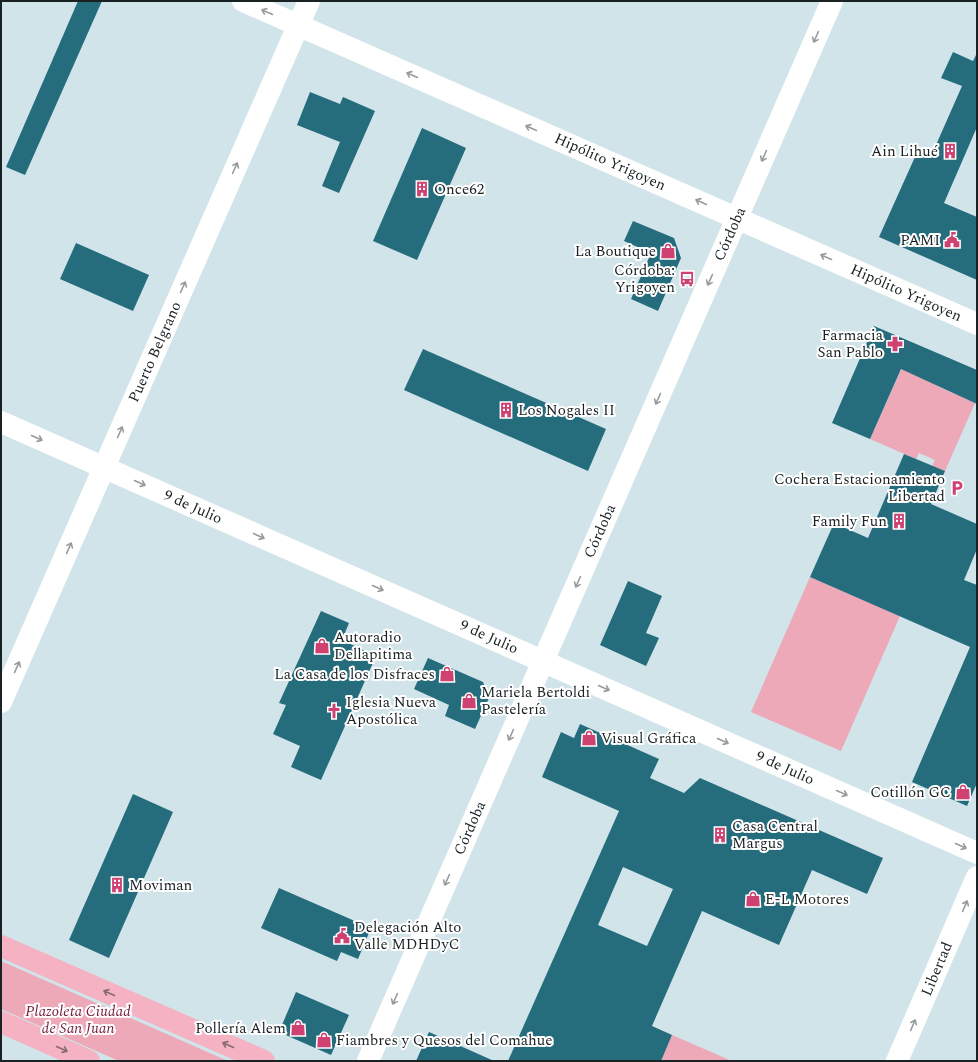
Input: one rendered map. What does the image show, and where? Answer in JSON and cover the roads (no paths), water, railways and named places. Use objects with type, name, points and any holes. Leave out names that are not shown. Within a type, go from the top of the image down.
[{"type":"main road","points":[[1,946],[264,1061]]},
{"type":"main road","points":[[1,1022],[89,1061]]},
{"type":"street","name":"Hipólito Yrigoyen","points":[[243,1],[977,324]]},
{"type":"street","name":"Puerto Belgrano","points":[[1,702],[308,1]]},
{"type":"street","name":"Córdoba","points":[[368,1061],[832,1]]},
{"type":"street","name":"9 de Julio","points":[[1,422],[977,853]]},
{"type":"street","name":"Libertad","points":[[897,1061],[977,877]]},
{"type":"place","name":"Ain Lihué","points":[[950,151]]},
{"type":"place","name":"Once62","points":[[422,189]]},
{"type":"place","name":"PAMI","points":[[952,240]]},
{"type":"place","name":"La Boutique","points":[[668,251]]},
{"type":"place","name":"Córdoba: Yrigoyen","points":[[687,279]]},
{"type":"place","name":"Farmacia San Pablo","points":[[895,344]]},
{"type":"place","name":"Los Nogales II","points":[[506,410]]},
{"type":"place","name":"Cochera Estacionamiento Libertad","points":[[957,488]]},
{"type":"place","name":"Family Fun","points":[[899,521]]},
{"type":"place","name":"Autoradio Dellapitima","points":[[322,646]]},
{"type":"place","name":"La Casa de los Disfraces","points":[[447,674]]},
{"type":"place","name":"Mariela Bertoldi Pastelería","points":[[469,701]]},
{"type":"place","name":"Iglesia Nueva Apostólica","points":[[334,711]]},
{"type":"place","name":"Visual Gráfica","points":[[589,738]]},
{"type":"place","name":"Cotillón GC","points":[[963,792]]},
{"type":"place","name":"Casa Central Margus","points":[[720,835]]},
{"type":"place","name":"Moviman","points":[[117,885]]},
{"type":"place","name":"E-L Motores","points":[[753,899]]},
{"type":"place","name":"Delegación Alto Valle MDHDyC","points":[[342,936]]},
{"type":"place","name":"Pollería Alem","points":[[298,1028]]},
{"type":"place","name":"Fiambres y Quesos del Comahue","points":[[324,1040]]},
{"type":"park label","name":"Plazoleta Ciudad de San Juan","points":[[78,1020]]}]
